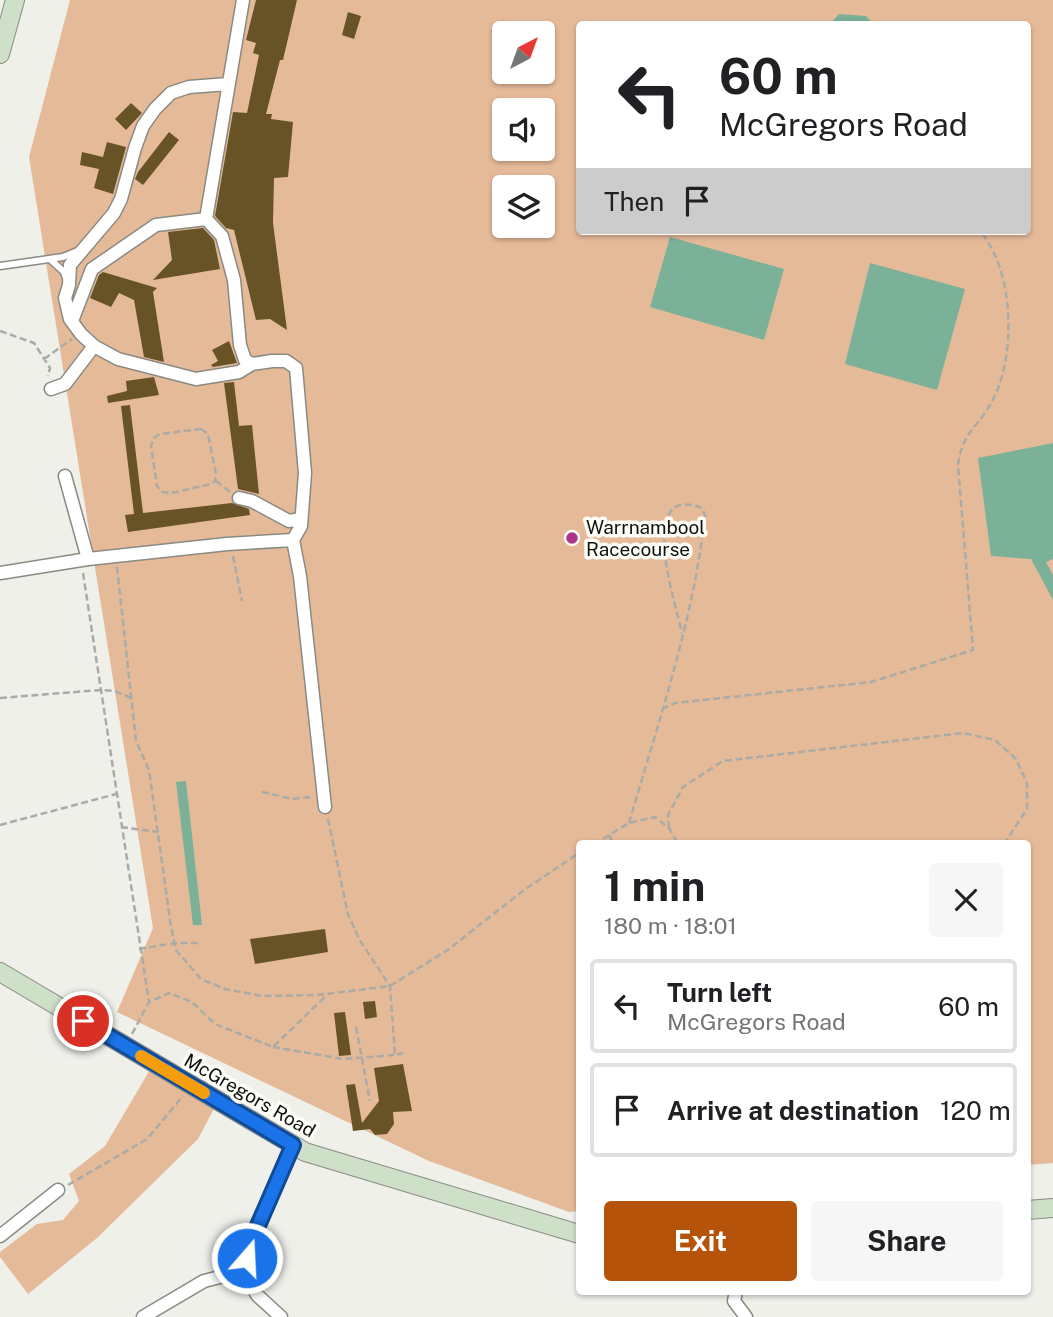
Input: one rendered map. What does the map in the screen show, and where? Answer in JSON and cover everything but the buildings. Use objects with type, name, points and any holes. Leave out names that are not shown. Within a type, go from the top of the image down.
[{"type":"street","points":[[0,54],[15,0]]},
{"type":"street","points":[[205,219],[243,0]]},
{"type":"street","points":[[228,84],[188,87],[171,93],[155,110],[143,126],[118,206],[70,265],[65,298],[72,321],[81,334],[94,346],[118,359],[196,379],[239,372],[252,363]]},
{"type":"street","points":[[72,321],[92,269],[156,225],[205,219]]},
{"type":"street","points":[[205,219],[222,236],[234,280],[240,345],[245,360],[252,363],[286,361],[296,368],[305,473],[301,526],[293,540],[300,576],[325,807]]},
{"type":"street","points":[[51,389],[65,384],[94,346]]},
{"type":"street","points":[[65,476],[85,560]]},
{"type":"street","points":[[239,498],[252,501],[289,521],[301,519]]},
{"type":"street","points":[[0,573],[116,556],[293,540]]},
{"type":"street","name":"McGregors Road","points":[[0,972],[305,1152],[576,1233]]},
{"type":"street","points":[[281,1317],[257,1295],[244,1271],[250,1244],[293,1145]]},
{"type":"street","points":[[0,1236],[58,1190]]},
{"type":"street","points":[[1031,1210],[1053,1208]]},
{"type":"street","points":[[143,1317],[204,1281],[244,1271]]},
{"type":"street","points":[[735,1295],[734,1301],[746,1317]]},
{"type":"lane","points":[[0,266],[63,257],[82,249]]},
{"type":"lane","points":[[50,259],[64,272],[69,285]]},
{"type":"path","points":[[662,709],[675,703],[871,682],[973,650],[958,466],[960,446],[990,405],[1002,381],[1008,296],[996,259],[984,235]]},
{"type":"path","points":[[0,331],[34,343],[50,368],[47,383],[51,389]]},
{"type":"path","points":[[44,359],[81,334]]},
{"type":"path","points":[[205,430],[216,474],[215,481],[172,493],[162,492],[157,486],[151,446],[154,438],[160,434],[205,430]]},
{"type":"path","points":[[215,481],[239,498]]},
{"type":"path","points":[[629,823],[662,709],[682,633],[693,586],[705,515],[702,508],[693,504],[680,504],[671,510],[664,524],[663,541],[682,633]]},
{"type":"path","points":[[227,544],[235,561],[242,601]]},
{"type":"path","points":[[116,556],[136,741],[149,770],[176,950],[201,979],[225,989],[262,996],[328,994],[390,986],[449,949],[524,890],[576,855]]},
{"type":"path","points":[[85,560],[100,691],[149,1002]]},
{"type":"path","points":[[0,698],[115,691],[131,698]]},
{"type":"path","points":[[669,828],[668,815],[683,787],[723,761],[963,733],[995,740],[1016,759],[1027,783],[1027,809],[1007,840]]},
{"type":"path","points":[[262,792],[293,799],[308,797],[325,807],[348,914],[359,939],[390,986],[395,1055]]},
{"type":"path","points":[[0,825],[116,794]]},
{"type":"path","points":[[601,840],[629,823],[656,817],[669,828],[676,840]]},
{"type":"path","points":[[121,827],[158,832]]},
{"type":"path","points":[[609,835],[612,840]]},
{"type":"path","points":[[139,949],[175,943],[198,943]]},
{"type":"path","points":[[125,1046],[149,1002],[169,993],[192,1002],[215,1024],[273,1047],[343,1059],[403,1053]]},
{"type":"path","points":[[273,1047],[328,994]]},
{"type":"path","points":[[356,1027],[370,1101]]},
{"type":"path","points":[[58,1190],[147,1139],[192,1086]]},
{"type":"shaded area","name":"Warrnambool Racecourse","points":[[70,0],[1053,0],[1053,1163],[1031,1165],[1031,840],[576,840],[576,1211],[569,1212],[429,1161],[117,1012],[153,928],[29,157]]},
{"type":"shaded area","points":[[839,14],[866,16],[870,21],[833,21]]},
{"type":"shaded area","points":[[670,237],[784,269],[764,340],[650,307]]},
{"type":"shaded area","points":[[870,263],[965,289],[937,390],[845,364]]},
{"type":"shaded area","points":[[1053,443],[1053,559],[1046,562],[1053,575],[1053,600],[1031,559],[991,556],[978,458]]},
{"type":"shaded area","points":[[186,781],[202,925],[193,925],[176,782]]},
{"type":"shaded area","points":[[154,1063],[218,1101],[198,1139],[97,1238],[28,1294],[0,1257],[0,1252],[37,1224],[63,1220],[79,1201],[69,1174],[105,1146]]},
{"type":"slow traffic","points":[[141,1056],[204,1093]]},
{"type":"place","name":"Warrnambool Racecourse","points":[[572,538]]},
{"type":"route","points":[[83,1021],[293,1145],[250,1244],[247,1258]]}]
